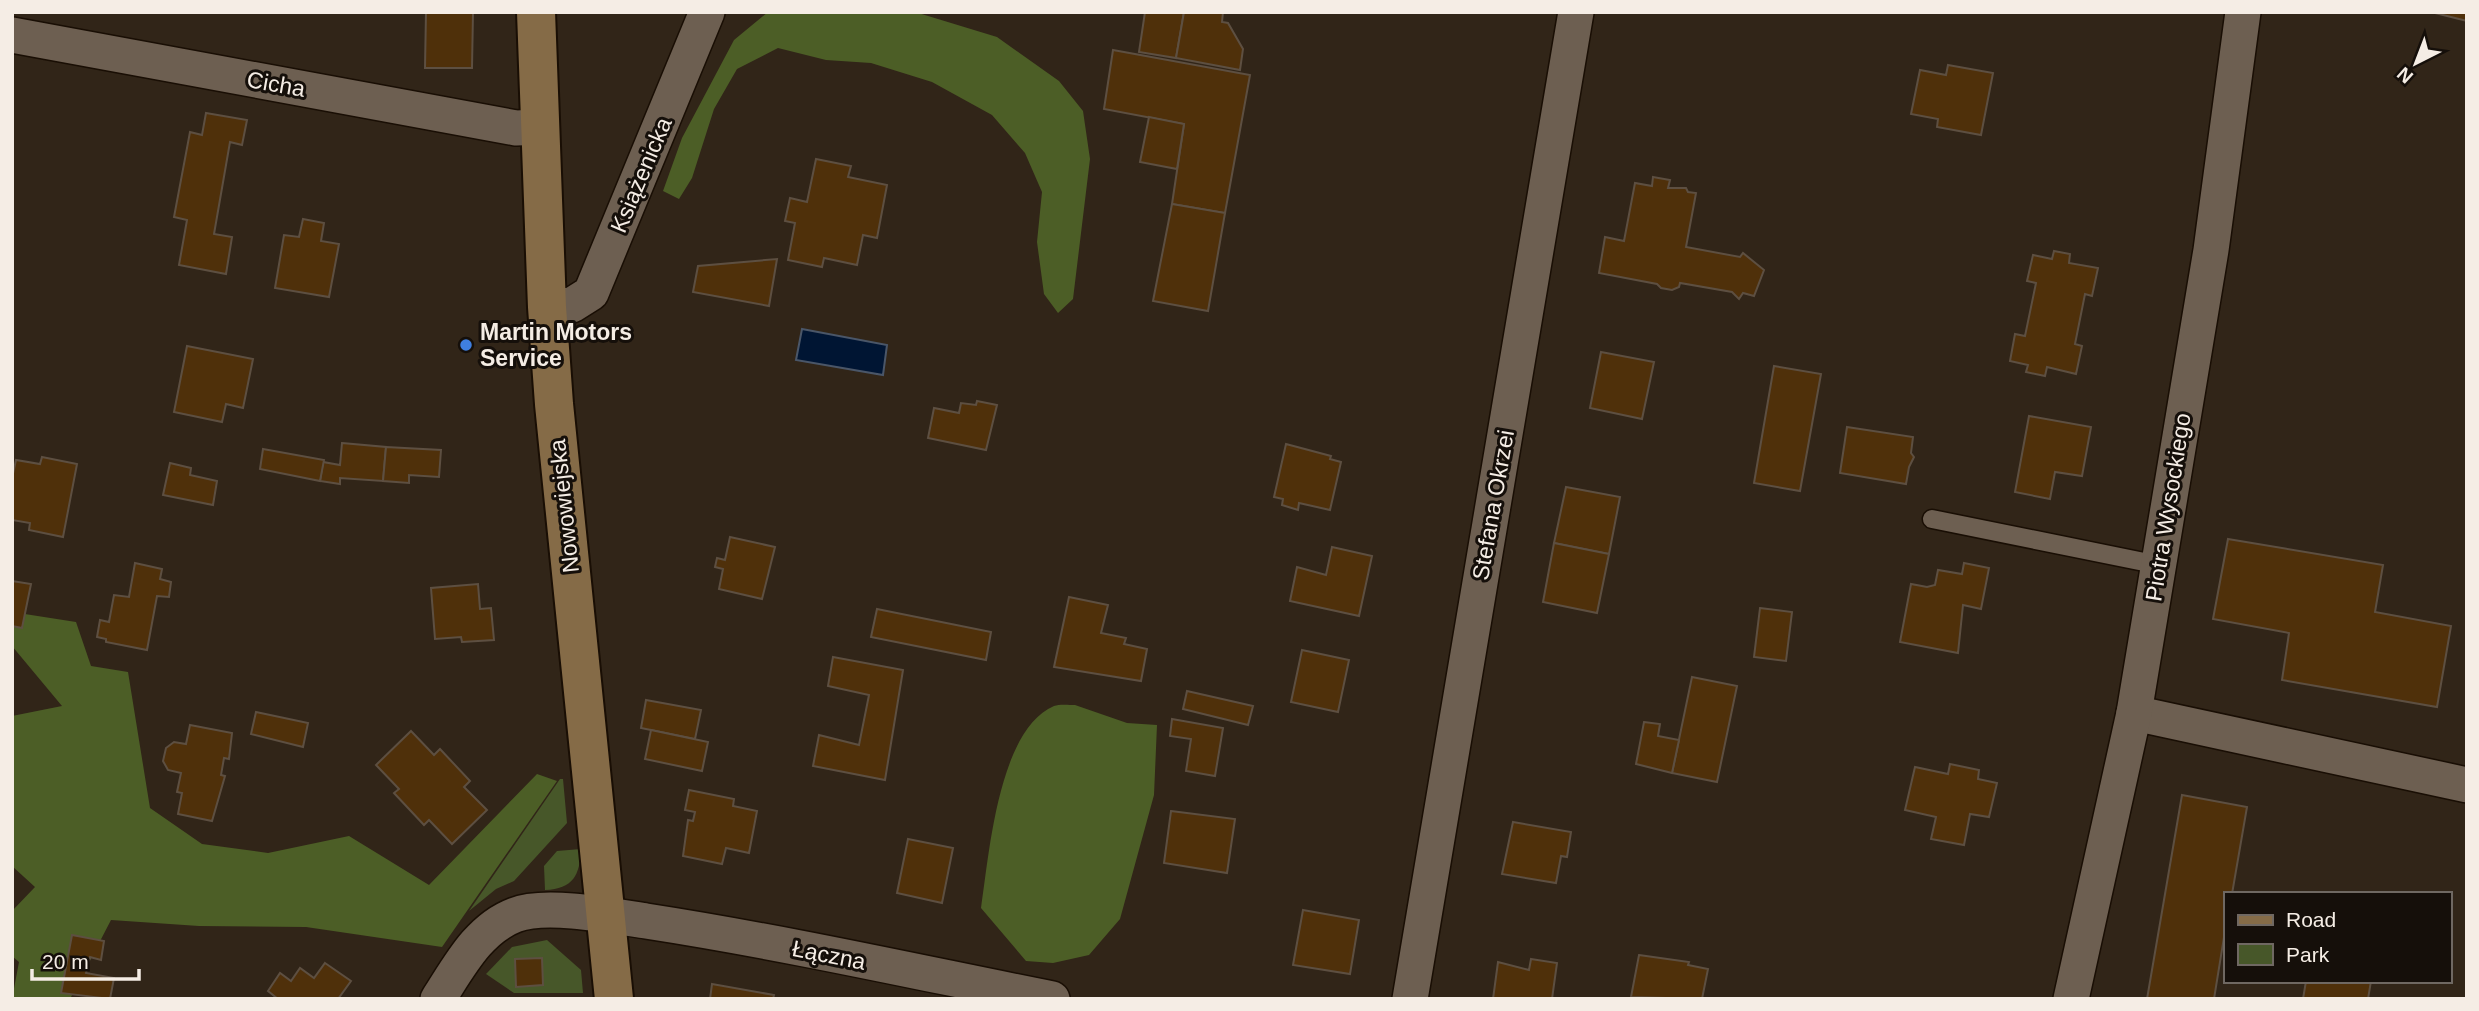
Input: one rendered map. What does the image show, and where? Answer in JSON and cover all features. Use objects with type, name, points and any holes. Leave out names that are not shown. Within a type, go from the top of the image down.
[{"type":"street","name":"Nowowiejska","points":[[536,12],[547,307],[614,999]]},
{"type":"street","name":"Książenicka","points":[[547,307],[572,305],[591,293],[707,12]]},
{"type":"street","name":"Stefana Okrzei","points":[[1410,999],[1576,12]]},
{"type":"street","name":"Piotra Wysockiego","points":[[2071,999],[2134,713],[2211,250],[2243,12]]},
{"type":"street","name":"Cicha","points":[[12,35],[516,128],[540,127]]},
{"type":"street","points":[[2134,713],[2467,785]]},
{"type":"street","name":"Łączna","points":[[438,999],[479,939],[505,919],[532,910],[605,914],[693,928],[1052,999]]},
{"type":"lane","points":[[1932,519],[2158,565]]},
{"type":"green space","points":[[768,12],[915,12],[997,37],[1059,81],[1083,111],[1090,159],[1073,299],[1058,313],[1044,294],[1037,242],[1042,192],[1025,153],[992,115],[932,82],[871,63],[826,60],[778,48],[737,69],[714,109],[692,178],[679,199],[663,191],[682,138],[734,40]]},
{"type":"green space","points":[[12,612],[76,622],[91,666],[128,672],[150,808],[202,844],[268,853],[349,836],[429,885],[537,774],[557,781],[442,947],[306,927],[199,926],[111,920],[70,999],[12,999],[19,962],[12,956],[12,911],[35,887],[12,866],[12,716],[62,706],[12,646]]},
{"type":"green space","points":[[1075,705],[1127,723],[1157,725],[1154,795],[1120,919],[1089,955],[1053,963],[1026,961],[981,908],[993,828],[1008,767],[1020,740],[1035,719],[1054,706]]},
{"type":"green space","points":[[560,779],[563,779],[567,823],[514,881],[496,889],[469,911]]},
{"type":"green space","points":[[581,849],[579,866],[573,879],[562,887],[545,890],[544,866],[557,851]]},
{"type":"green space","points":[[547,940],[581,970],[583,993],[514,993],[486,974],[512,947]]},
{"type":"water","points":[[802,329],[887,345],[883,375],[796,360]]},
{"type":"building","points":[[426,12],[473,12],[472,68],[425,68]]},
{"type":"building","points":[[1145,12],[1184,12],[1176,58],[1139,52]]},
{"type":"building","points":[[1184,12],[1223,12],[1222,22],[1228,23],[1243,49],[1240,70],[1176,58]]},
{"type":"building","points":[[2431,12],[2467,12],[2467,21]]},
{"type":"building","points":[[1113,50],[1250,75],[1225,213],[1172,204],[1184,124],[1104,109]]},
{"type":"building","points":[[1948,65],[1993,73],[1981,135],[1937,127],[1938,119],[1911,114],[1920,70],[1946,75]]},
{"type":"building","points":[[206,113],[247,120],[242,145],[230,142],[214,234],[232,237],[226,274],[179,265],[187,220],[174,217],[190,132],[202,135]]},
{"type":"building","points":[[1149,117],[1184,124],[1177,169],[1140,162]]},
{"type":"building","points":[[816,159],[851,166],[848,177],[887,185],[877,238],[863,235],[857,265],[824,258],[822,267],[788,260],[795,223],[785,221],[790,198],[807,202]]},
{"type":"building","points":[[1653,177],[1670,180],[1668,188],[1686,188],[1688,192],[1696,193],[1686,247],[1740,257],[1743,253],[1764,270],[1754,296],[1743,293],[1739,299],[1732,292],[1680,283],[1679,287],[1672,290],[1661,288],[1657,284],[1599,273],[1605,237],[1624,241],[1635,183],[1652,186]]},
{"type":"building","points":[[1172,204],[1225,213],[1208,311],[1153,301]]},
{"type":"building","points":[[303,219],[324,223],[321,241],[339,244],[329,297],[275,288],[284,235],[299,237]]},
{"type":"building","points":[[2054,251],[2070,254],[2069,263],[2098,268],[2092,296],[2085,294],[2075,344],[2082,346],[2076,374],[2047,367],[2045,376],[2026,372],[2028,365],[2010,361],[2015,334],[2025,336],[2036,283],[2027,281],[2033,255],[2052,259]]},
{"type":"building","points":[[777,259],[769,306],[693,292],[698,266]]},
{"type":"building","points":[[187,346],[253,359],[243,408],[226,404],[222,422],[174,412]]},
{"type":"building","points":[[1601,352],[1654,362],[1642,419],[1590,408]]},
{"type":"building","points":[[1774,366],[1821,374],[1800,491],[1754,483]]},
{"type":"building","points":[[977,401],[997,405],[986,450],[928,438],[934,408],[959,413],[961,403],[976,405]]},
{"type":"building","points":[[2029,416],[2091,427],[2082,476],[2055,472],[2050,499],[2015,492]]},
{"type":"building","points":[[1847,427],[1913,437],[1911,453],[1914,457],[1906,484],[1840,473]]},
{"type":"building","points":[[342,443],[386,447],[383,481],[340,478],[340,484],[320,481],[323,462],[340,465]]},
{"type":"building","points":[[1286,444],[1331,456],[1330,459],[1341,462],[1330,510],[1299,503],[1298,510],[1282,505],[1283,499],[1274,497]]},
{"type":"building","points":[[386,447],[441,450],[439,477],[409,475],[409,483],[383,481]]},
{"type":"building","points":[[263,449],[324,460],[320,481],[260,469]]},
{"type":"building","points":[[42,457],[77,464],[63,537],[29,530],[30,523],[12,520],[12,478],[16,460],[40,464]]},
{"type":"building","points":[[170,463],[191,468],[190,475],[217,481],[213,505],[163,495]]},
{"type":"building","points":[[1566,487],[1620,497],[1609,554],[1554,543]]},
{"type":"building","points":[[730,537],[775,547],[762,599],[719,589],[723,569],[715,567],[717,558],[725,560]]},
{"type":"building","points":[[2228,539],[2383,565],[2375,612],[2451,626],[2437,707],[2282,680],[2289,633],[2213,619]]},
{"type":"building","points":[[1554,543],[1609,554],[1597,613],[1543,602]]},
{"type":"building","points":[[1332,547],[1372,556],[1359,616],[1290,601],[1297,567],[1326,575]]},
{"type":"building","points":[[135,563],[162,569],[160,579],[171,582],[169,597],[157,596],[147,650],[106,642],[106,639],[97,637],[100,620],[109,622],[114,595],[129,597]]},
{"type":"building","points":[[1964,563],[1989,568],[1981,609],[1963,605],[1958,653],[1900,642],[1911,584],[1927,587],[1935,585],[1938,570],[1962,574]]},
{"type":"building","points":[[12,581],[31,584],[22,628],[12,626]]},
{"type":"building","points":[[478,584],[480,609],[491,608],[494,640],[462,642],[461,637],[435,639],[431,588]]},
{"type":"building","points":[[1069,597],[1108,605],[1101,633],[1126,638],[1124,644],[1147,649],[1141,681],[1054,667]]},
{"type":"building","points":[[1760,608],[1792,612],[1786,661],[1754,657]]},
{"type":"building","points":[[877,609],[991,632],[986,660],[871,637]]},
{"type":"building","points":[[1302,650],[1349,660],[1338,712],[1291,702]]},
{"type":"building","points":[[833,657],[903,670],[885,780],[813,766],[819,735],[859,745],[869,695],[828,686]]},
{"type":"building","points":[[1692,677],[1737,686],[1717,782],[1672,773]]},
{"type":"building","points":[[1187,691],[1253,706],[1248,725],[1183,709]]},
{"type":"building","points":[[646,700],[701,710],[695,739],[641,728]]},
{"type":"building","points":[[256,712],[308,723],[303,747],[251,734]]},
{"type":"building","points":[[1172,719],[1223,728],[1215,776],[1186,771],[1191,739],[1170,736]]},
{"type":"building","points":[[1644,722],[1660,724],[1658,736],[1679,740],[1672,773],[1636,764]]},
{"type":"building","points":[[190,725],[232,733],[229,759],[224,758],[221,775],[225,776],[212,821],[178,814],[182,793],[177,792],[181,773],[168,770],[163,761],[166,748],[174,742],[186,744]]},
{"type":"building","points":[[651,730],[708,742],[702,771],[645,759]]},
{"type":"building","points":[[411,731],[434,755],[440,749],[470,781],[464,787],[487,810],[452,844],[429,820],[424,825],[394,793],[399,789],[376,765]]},
{"type":"building","points":[[1950,764],[1979,770],[1978,779],[1997,783],[1989,817],[1970,814],[1964,845],[1931,839],[1936,817],[1905,810],[1915,767],[1948,774]]},
{"type":"building","points":[[689,790],[734,799],[733,806],[757,811],[749,853],[726,848],[722,864],[683,856],[688,820],[693,821],[695,812],[685,810]]},
{"type":"building","points":[[2182,795],[2247,807],[2232,892],[2224,892],[2224,937],[2214,999],[2147,999]]},
{"type":"building","points":[[1171,811],[1235,819],[1227,873],[1164,863]]},
{"type":"building","points":[[1513,822],[1571,832],[1567,857],[1561,856],[1556,883],[1502,874]]},
{"type":"building","points":[[908,839],[953,848],[942,903],[897,893]]},
{"type":"building","points":[[1303,910],[1359,920],[1350,974],[1293,965]]},
{"type":"building","points":[[72,935],[104,941],[101,960],[90,957],[86,973],[114,978],[110,999],[61,993]]},
{"type":"building","points":[[1639,955],[1689,962],[1688,965],[1708,969],[1702,999],[1631,997]]},
{"type":"building","points":[[542,958],[543,985],[516,987],[515,959]]},
{"type":"building","points":[[1531,959],[1557,963],[1552,999],[1493,999],[1498,962],[1529,970]]},
{"type":"building","points":[[325,963],[351,981],[338,999],[278,999],[268,991],[280,973],[291,981],[300,968],[314,978]]},
{"type":"building","points":[[2306,983],[2371,983],[2368,999],[2303,999]]},
{"type":"building","points":[[712,984],[774,995],[773,999],[710,999]]},
{"type":"place","name":"Martin Motors Service","points":[[466,345]]}]
